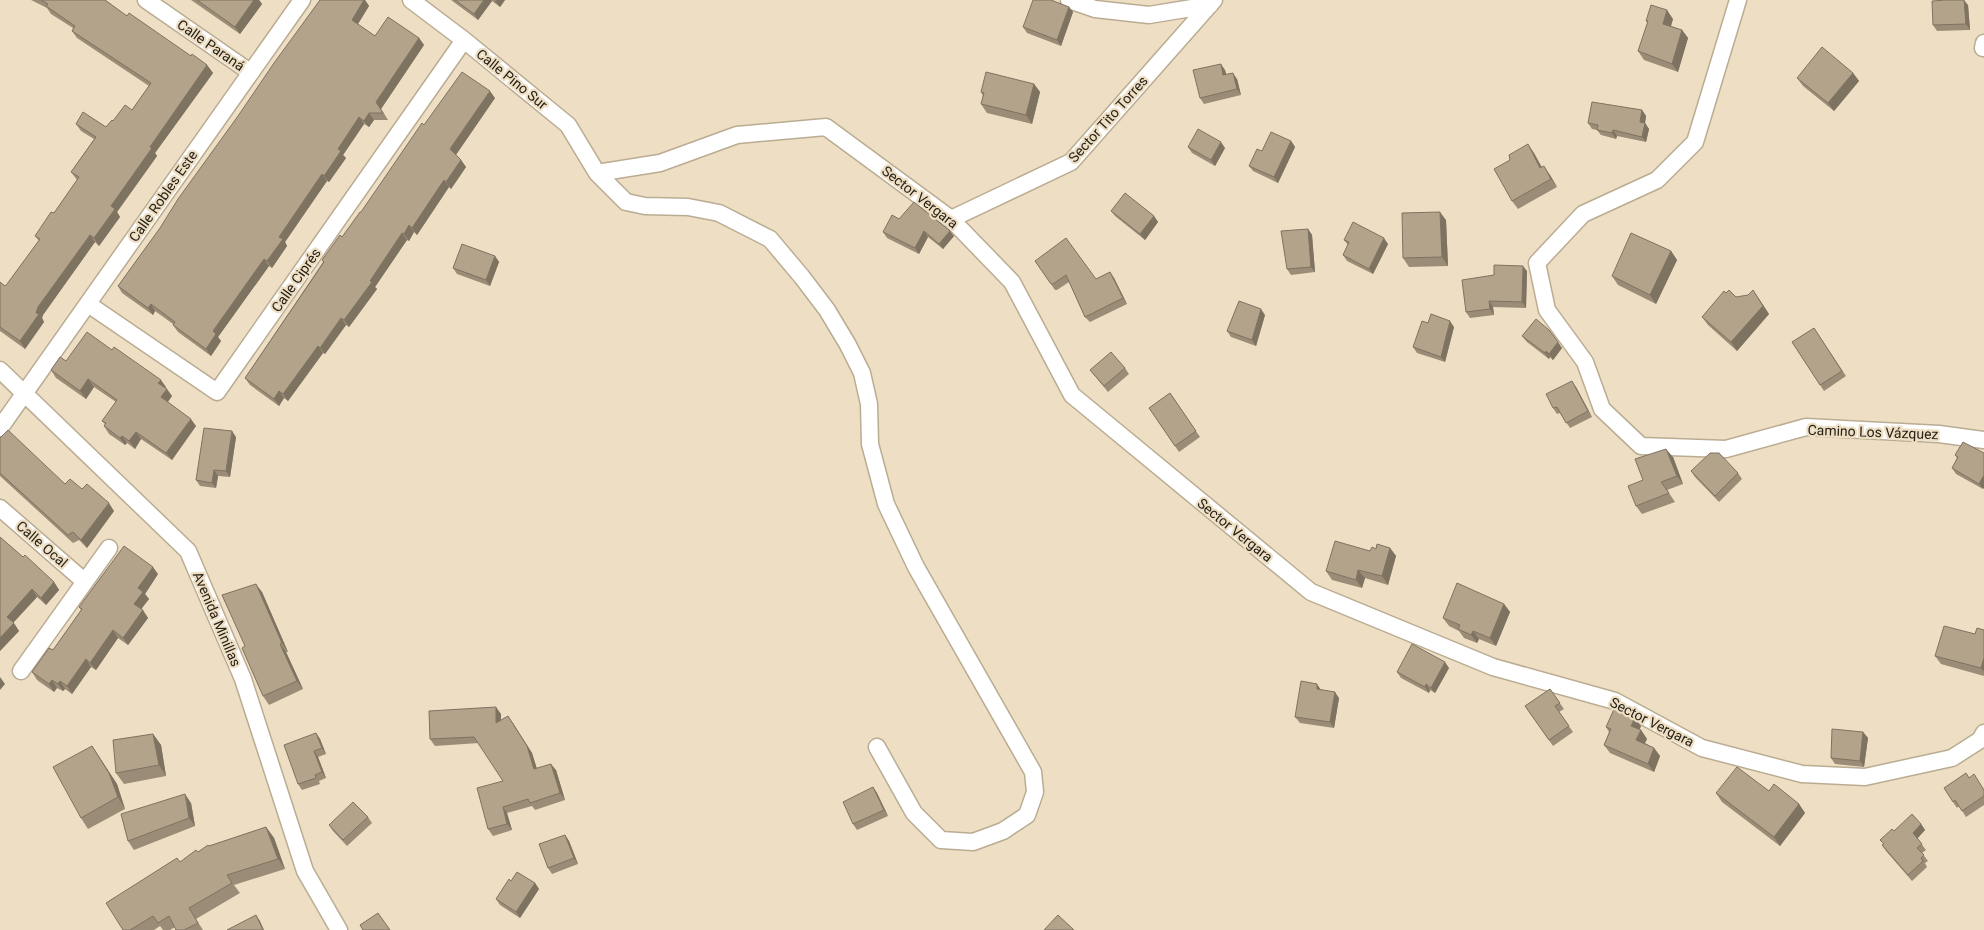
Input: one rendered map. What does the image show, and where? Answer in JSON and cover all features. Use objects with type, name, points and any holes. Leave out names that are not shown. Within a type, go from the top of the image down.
[{"type":"street","name":"Calle Paraná","points":[[146,0],[250,72]]},
{"type":"street","name":"Calle Robles Este","points":[[0,428],[302,0]]},
{"type":"street","name":"Calle Pino Sur","points":[[410,0],[464,40],[568,126],[597,173],[626,202],[645,206],[688,207],[719,213],[770,239],[827,310],[862,373],[869,404],[870,444],[886,504],[916,567],[1033,772],[1035,792],[1027,815],[1003,831],[973,842],[941,840],[914,813],[877,747]]},
{"type":"street","points":[[1069,0],[1095,9],[1149,15],[1212,2]]},
{"type":"street","name":"Camino Los Vázquez","points":[[1738,0],[1695,142],[1658,180],[1583,214],[1537,263],[1547,310],[1585,362],[1602,409],[1641,446],[1726,449],[1806,427],[1939,434],[1984,440]]},
{"type":"street","name":"Sector Tito Torres","points":[[951,219],[1071,162],[1212,2]]},
{"type":"street","name":"Calle Ciprés","points":[[88,304],[217,392],[464,40]]},
{"type":"street","name":"Sector Vergara","points":[[597,173],[660,163],[737,135],[826,126],[951,219],[1012,282],[1072,396],[1311,592],[1493,668],[1615,700],[1702,748],[1802,774],[1865,777],[1952,758],[1980,740],[1984,733]]},
{"type":"street","name":"Avenida Minillas","points":[[0,370],[188,551],[243,679],[305,872],[339,930]]},
{"type":"street","name":"Calle Ocal","points":[[0,508],[84,581]]},
{"type":"street","points":[[21,671],[109,548]]},
{"type":"building","points":[[41,0],[105,0],[127,16],[129,13],[207,65],[111,206],[115,209],[94,238],[90,235],[38,307],[36,313],[39,314],[20,341],[0,327],[0,282],[5,286],[7,284],[40,239],[35,236],[51,212],[54,213],[79,177],[71,172],[96,137],[76,124],[83,112],[106,127],[125,105],[132,110],[151,83],[72,31],[75,26],[46,6],[48,4]]},
{"type":"building","points":[[197,0],[254,0],[235,27]]},
{"type":"building","points":[[320,0],[364,0],[352,20],[375,36],[388,17],[419,38],[376,102],[383,113],[369,113],[364,121],[359,117],[338,149],[341,151],[324,176],[322,174],[279,237],[283,239],[267,261],[264,259],[213,331],[216,334],[206,349],[173,325],[175,322],[151,304],[148,308],[118,286]]},
{"type":"building","points":[[455,0],[484,0],[474,14]]},
{"type":"building","points":[[1033,0],[1051,0],[1069,7],[1057,40],[1023,27]]},
{"type":"building","points":[[1964,0],[1966,24],[1933,25],[1932,1]]},
{"type":"building","points":[[1651,5],[1667,10],[1663,24],[1682,30],[1672,64],[1638,51]]},
{"type":"building","points":[[1822,47],[1853,73],[1828,103],[1797,78]]},
{"type":"building","points":[[1221,64],[1223,75],[1233,73],[1237,89],[1200,98],[1193,70]]},
{"type":"building","points":[[462,72],[490,91],[450,149],[461,160],[446,182],[444,180],[412,228],[409,225],[404,234],[402,233],[370,281],[372,282],[344,320],[341,318],[320,348],[318,346],[283,394],[279,391],[274,399],[245,378],[324,262],[322,260],[340,235],[342,237],[361,212],[422,123],[424,125]]},
{"type":"building","points":[[986,72],[1034,84],[1026,115],[981,104],[984,93],[981,92]]},
{"type":"building","points":[[1592,102],[1642,110],[1640,122],[1645,123],[1642,137],[1613,130],[1612,133],[1597,130],[1598,125],[1588,123]]},
{"type":"building","points":[[1198,129],[1221,142],[1211,160],[1188,147]]},
{"type":"building","points":[[1271,132],[1291,141],[1274,177],[1249,166],[1257,149],[1262,151]]},
{"type":"building","points":[[1528,144],[1540,168],[1544,166],[1551,179],[1512,201],[1494,169],[1510,160],[1509,155]]},
{"type":"building","points":[[1125,193],[1154,216],[1140,234],[1111,211]]},
{"type":"building","points":[[914,202],[950,231],[939,244],[924,231],[915,248],[883,232],[892,215],[899,219]]},
{"type":"building","points":[[1440,212],[1442,257],[1403,258],[1402,213]]},
{"type":"building","points":[[1353,222],[1384,238],[1369,269],[1343,255],[1349,242],[1344,240]]},
{"type":"building","points":[[1308,229],[1311,267],[1287,269],[1281,231]]},
{"type":"building","points":[[1631,233],[1671,251],[1650,295],[1612,276]]},
{"type":"building","points":[[1066,238],[1096,279],[1110,272],[1123,298],[1085,317],[1066,275],[1051,284],[1035,261]]},
{"type":"building","points":[[462,244],[495,256],[486,280],[453,268]]},
{"type":"building","points":[[1494,265],[1523,266],[1522,302],[1489,301],[1490,309],[1466,312],[1462,280],[1494,275]]},
{"type":"building","points":[[1729,290],[1736,297],[1748,295],[1753,290],[1763,306],[1731,342],[1702,317],[1724,291],[1726,293]]},
{"type":"building","points":[[1239,301],[1261,309],[1252,340],[1227,331]]},
{"type":"building","points":[[1431,314],[1450,321],[1441,357],[1413,347],[1422,321],[1428,323]]},
{"type":"building","points":[[1536,319],[1549,330],[1558,342],[1549,354],[1522,336]]},
{"type":"building","points":[[1814,328],[1842,371],[1820,385],[1792,342]]},
{"type":"building","points":[[87,332],[112,350],[114,347],[161,380],[158,383],[167,389],[161,397],[191,419],[166,453],[136,432],[129,441],[122,436],[120,438],[104,426],[106,423],[102,421],[117,400],[88,379],[80,391],[51,370],[60,357],[66,361]]},
{"type":"building","points":[[1111,352],[1125,368],[1104,386],[1090,370]]},
{"type":"building","points":[[1572,381],[1588,411],[1566,423],[1557,407],[1553,408],[1546,394]]},
{"type":"building","points":[[1170,393],[1196,431],[1175,446],[1149,408]]},
{"type":"building","points":[[204,428],[232,431],[226,471],[214,470],[212,483],[196,480]]},
{"type":"building","points":[[8,430],[65,484],[70,479],[82,489],[87,484],[109,503],[81,540],[73,532],[68,535],[0,473],[0,438]]},
{"type":"building","points":[[1963,442],[1984,453],[1984,475],[1979,484],[1952,468],[1958,457],[1955,455]]},
{"type":"building","points":[[1666,449],[1677,476],[1661,482],[1669,493],[1636,506],[1628,486],[1643,480],[1635,459]]},
{"type":"building","points":[[1710,453],[1719,453],[1738,473],[1715,496],[1691,471]]},
{"type":"building","points":[[0,537],[23,557],[25,555],[54,582],[41,598],[32,589],[7,617],[14,623],[0,638]]},
{"type":"building","points":[[1335,541],[1370,551],[1372,547],[1376,549],[1377,544],[1390,548],[1382,576],[1358,570],[1356,580],[1326,571]]},
{"type":"building","points":[[124,546],[153,567],[138,588],[143,592],[134,604],[143,610],[123,638],[113,630],[90,663],[86,659],[67,686],[60,681],[58,684],[52,680],[49,684],[32,672],[49,648],[53,650],[82,609],[79,607]]},
{"type":"building","points":[[1457,583],[1504,604],[1490,638],[1473,631],[1471,635],[1458,629],[1460,625],[1443,618]]},
{"type":"building","points":[[256,584],[297,681],[263,696],[242,648],[245,646],[222,595]]},
{"type":"building","points":[[1944,626],[1975,634],[1977,628],[1984,630],[1984,658],[1981,668],[1935,656]]},
{"type":"building","points":[[1412,644],[1445,662],[1431,688],[1426,684],[1425,687],[1397,672]]},
{"type":"building","points":[[1301,681],[1317,684],[1317,689],[1335,692],[1330,722],[1295,717]]},
{"type":"building","points":[[1550,689],[1560,703],[1555,706],[1569,726],[1549,740],[1525,706]]},
{"type":"building","points":[[496,707],[496,723],[508,716],[527,746],[534,769],[551,764],[560,793],[530,803],[528,799],[503,807],[507,824],[488,829],[477,788],[503,781],[474,737],[430,739],[429,711]]},
{"type":"building","points":[[1615,707],[1635,718],[1631,726],[1641,730],[1636,740],[1654,748],[1648,764],[1604,745],[1611,729],[1606,727]]},
{"type":"building","points":[[1832,729],[1863,732],[1860,761],[1831,758]]},
{"type":"building","points":[[316,733],[322,748],[314,751],[322,772],[315,775],[316,778],[298,784],[284,745]]},
{"type":"building","points":[[153,734],[159,765],[116,773],[113,740]]},
{"type":"building","points":[[92,746],[109,773],[118,797],[81,818],[53,767]]},
{"type":"building","points":[[1737,767],[1769,791],[1774,784],[1799,804],[1774,837],[1716,793]]},
{"type":"building","points":[[1966,773],[1969,778],[1974,774],[1984,790],[1984,796],[1962,811],[1955,800],[1953,802],[1944,788]]},
{"type":"building","points":[[873,787],[884,810],[853,824],[843,802]]},
{"type":"building","points":[[185,794],[189,818],[128,841],[121,814]]},
{"type":"building","points":[[353,802],[368,817],[343,840],[329,825]]},
{"type":"building","points":[[1912,814],[1921,824],[1913,833],[1922,844],[1917,848],[1924,855],[1921,858],[1923,861],[1908,875],[1882,845],[1884,844],[1880,840],[1892,829],[1894,831]]},
{"type":"building","points":[[266,827],[278,859],[227,875],[232,883],[189,908],[198,923],[184,930],[176,930],[169,916],[158,923],[153,916],[130,930],[123,930],[106,903],[177,858],[180,862],[196,850],[198,852],[208,845]]},
{"type":"building","points":[[565,835],[574,858],[548,868],[539,844]]},
{"type":"building","points":[[517,872],[535,883],[516,912],[496,899],[509,879],[511,881]]},
{"type":"building","points":[[378,913],[390,930],[363,930],[360,925]]},
{"type":"building","points":[[256,915],[263,930],[227,930]]},
{"type":"building","points":[[1058,915],[1074,930],[1044,930]]}]
